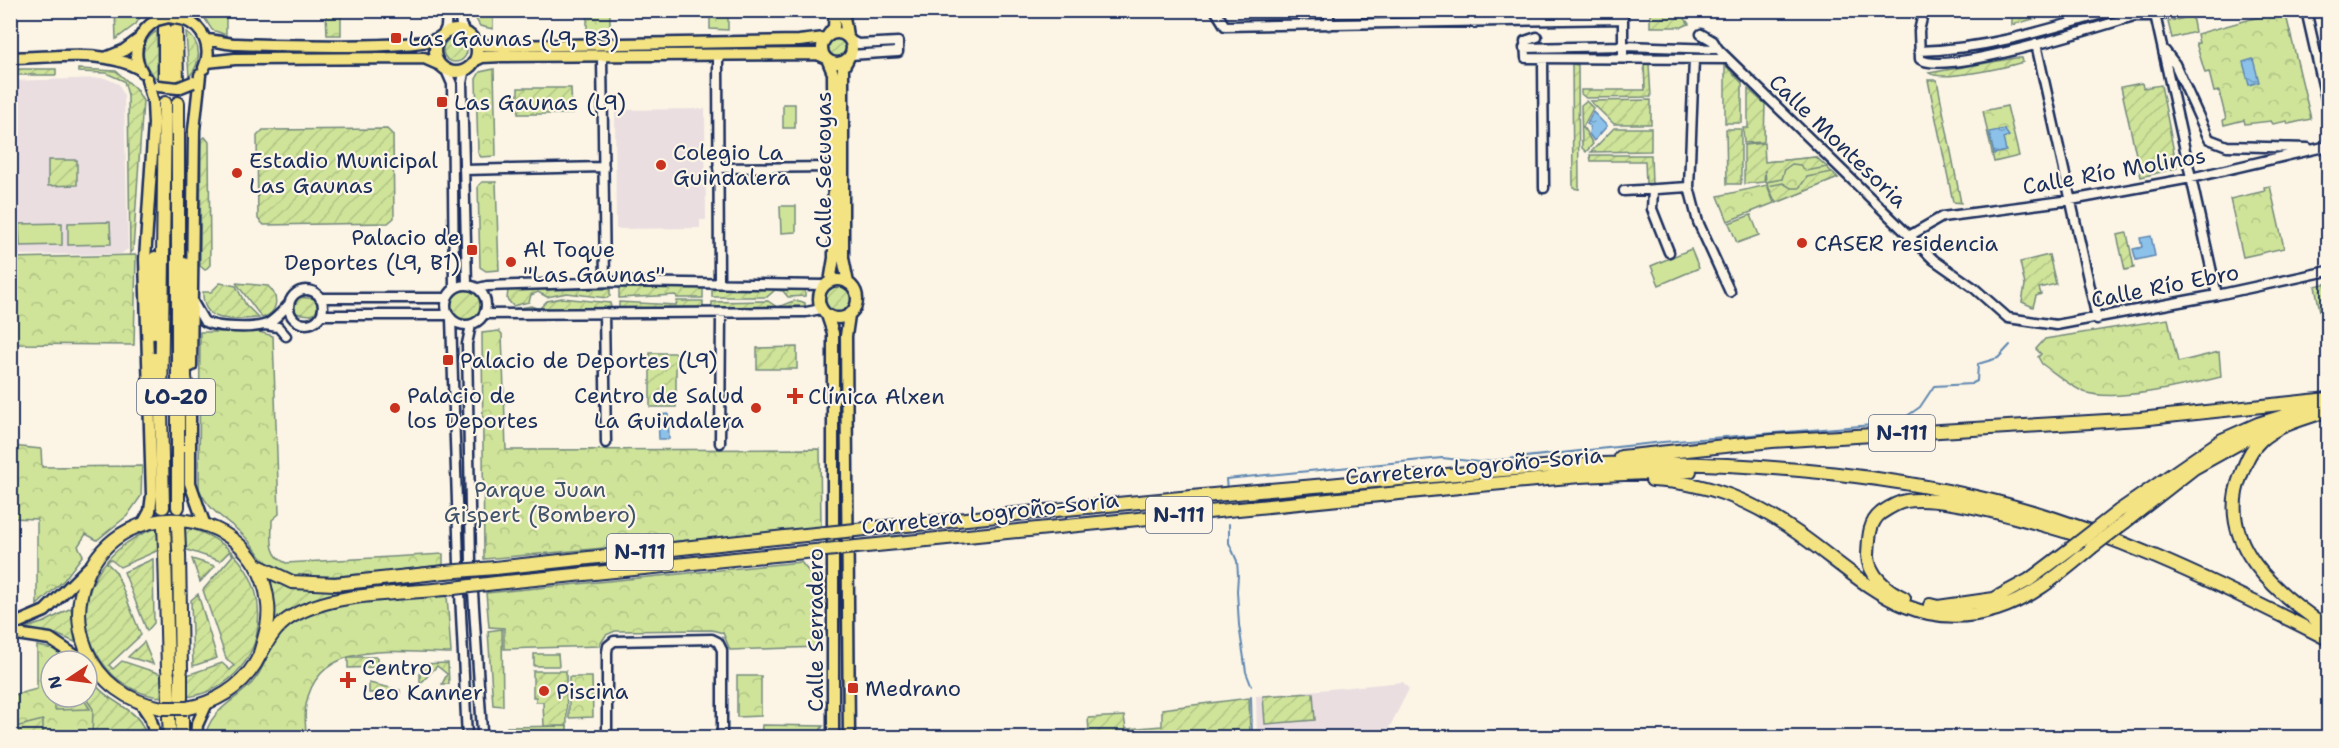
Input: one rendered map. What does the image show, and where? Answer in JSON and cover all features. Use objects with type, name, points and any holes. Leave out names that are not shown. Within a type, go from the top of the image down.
[{"type":"highway","points":[[161,26],[167,84]]},
{"type":"highway","points":[[175,103],[185,377],[190,412]]},
{"type":"highway","name":"LO-20","points":[[163,507],[161,410],[163,209],[175,103]]},
{"type":"highway","name":"LO-20","points":[[175,103],[178,507]]},
{"type":"highway","points":[[150,388],[154,366],[154,265],[163,209]]},
{"type":"highway","points":[[2122,516],[2222,440],[2259,424],[2328,401]]},
{"type":"highway","name":"N-111","points":[[1478,479],[1772,441],[2140,419],[2328,401]]},
{"type":"highway","points":[[2150,554],[2017,518],[1944,502],[1906,501],[1880,513],[1869,531],[1868,560],[1876,577],[1892,593],[1912,601],[1938,607],[1994,598],[2029,580],[2074,546],[2122,516],[2194,468],[2290,418],[2328,409]]},
{"type":"highway","points":[[2328,409],[2263,438],[2248,455],[2236,487],[2235,514],[2237,534],[2246,551],[2272,583],[2328,627]]},
{"type":"highway","name":"Carretera Logroño-Soria","points":[[255,564],[292,582],[335,584],[1304,486],[1754,467],[1829,473],[1977,497],[2057,519],[2150,554],[2220,584],[2328,639]]},
{"type":"highway","name":"N-111","points":[[1478,479],[1652,480],[1701,485],[1742,501],[1798,533],[1891,602],[1942,614],[1997,609],[2041,588],[2091,548],[2122,516]]},
{"type":"highway","name":"Carretera Logroño-Soria","points":[[261,653],[272,634],[293,616],[315,606],[339,600],[877,545],[1478,479]]},
{"type":"highway","points":[[172,519],[204,523],[231,538],[255,564],[267,596],[267,629],[261,653],[239,683],[207,703],[175,707],[140,702],[121,693],[105,679],[89,656],[80,628],[80,600],[96,560],[112,542],[143,524],[172,519]]},
{"type":"highway","points":[[164,526],[168,672],[182,738]]},
{"type":"highway","points":[[170,738],[181,673],[178,526]]},
{"type":"main road","points":[[149,10],[161,26]]},
{"type":"main road","points":[[826,59],[821,47],[826,36],[834,27],[835,10]]},
{"type":"main road","points":[[207,62],[235,59],[424,58],[457,72],[482,57],[502,56],[817,54],[838,63],[849,57],[843,10]]},
{"type":"main road","points":[[10,58],[107,57],[123,51],[161,26],[169,17],[188,15],[205,40],[207,62],[196,78],[178,88],[147,79]]},
{"type":"main road","points":[[205,40],[234,44],[428,42],[454,30],[469,35],[480,45],[494,46],[807,41],[837,32],[848,38]]},
{"type":"main road","points":[[469,35],[477,48],[471,64]]},
{"type":"main road","points":[[441,36],[435,54],[442,66]]},
{"type":"main road","points":[[138,39],[136,54],[140,69],[147,79],[153,102],[154,124],[145,250],[152,495],[150,511],[143,524]]},
{"type":"main road","points":[[107,57],[140,69]]},
{"type":"main road","name":"Calle Secuoyas","points":[[848,283],[843,258],[843,69],[849,57]]},
{"type":"main road","name":"Calle Secuoyas","points":[[826,59],[834,72],[835,167],[834,258],[827,284]]},
{"type":"main road","points":[[196,78],[190,292],[190,483],[204,523]]},
{"type":"main road","points":[[848,283],[857,297],[855,308],[849,315],[838,319],[824,312],[819,297],[827,284],[848,283]]},
{"type":"main road","name":"Calle Serradero","points":[[824,312],[833,333],[835,738]]},
{"type":"main road","name":"Calle Serradero","points":[[848,738],[846,336],[849,315]]},
{"type":"main road","points":[[10,626],[45,610],[96,560]]},
{"type":"main road","points":[[10,633],[50,639],[65,649]]},
{"type":"main road","points":[[99,674],[105,679]]},
{"type":"main road","points":[[140,702],[150,717],[156,738]]},
{"type":"main road","points":[[196,738],[197,725],[207,703]]},
{"type":"main road","points":[[835,738],[848,738]]},
{"type":"street","points":[[441,36],[446,27],[447,10]]},
{"type":"street","points":[[459,10],[461,25],[469,35]]},
{"type":"street","points":[[1215,10],[1226,26],[1474,23],[1623,15],[1623,58]]},
{"type":"street","points":[[1329,10],[1329,25]]},
{"type":"street","points":[[1474,10],[1474,23]]},
{"type":"street","points":[[1924,10],[1919,31],[1920,59],[1924,62],[1950,62],[1997,55],[2134,16],[2182,10]]},
{"type":"street","points":[[1920,51],[1969,49],[1995,44],[2115,10]]},
{"type":"street","points":[[2306,10],[2328,106]]},
{"type":"street","points":[[2155,14],[2217,295]]},
{"type":"street","name":"Calle Montesoria","points":[[1701,34],[1713,41],[1728,59],[1934,260],[2008,318]]},
{"type":"street","points":[[1537,37],[1528,38],[1524,48],[1526,58],[1728,59]]},
{"type":"street","points":[[848,38],[858,44],[898,42],[898,52],[849,57]]},
{"type":"street","points":[[2036,44],[2097,319]]},
{"type":"street","points":[[2162,45],[2175,64],[2180,82],[2209,139],[2227,146],[2318,148]]},
{"type":"street","points":[[1524,48],[1623,46],[1718,49]]},
{"type":"street","points":[[718,55],[719,283]]},
{"type":"street","points":[[602,57],[605,282]]},
{"type":"street","points":[[1543,59],[1544,188]]},
{"type":"street","points":[[1694,59],[1689,187],[1698,222],[1730,292]]},
{"type":"street","points":[[466,284],[462,83],[464,73],[471,64]]},
{"type":"street","points":[[442,66],[452,84],[454,288],[447,298],[450,316],[459,563]]},
{"type":"street","name":"Calle Río Molinos","points":[[1909,236],[1942,217],[2071,200],[2191,177],[2328,146]]},
{"type":"street","points":[[464,170],[604,167]]},
{"type":"street","points":[[718,168],[835,167]]},
{"type":"street","points":[[1624,191],[1689,187]]},
{"type":"street","points":[[1653,190],[1652,209],[1669,252]]},
{"type":"street","name":"Calle Río Ebro","points":[[2008,318],[2056,325],[2097,319],[2328,271]]},
{"type":"street","points":[[454,288],[466,284],[479,288],[605,282],[827,284]]},
{"type":"street","points":[[479,288],[486,300],[484,314]]},
{"type":"street","points":[[265,325],[275,319],[294,295],[302,290],[313,292],[320,298],[323,307],[322,315]]},
{"type":"street","points":[[190,292],[199,316],[208,324],[265,325],[278,327],[286,336],[287,329],[295,321]]},
{"type":"street","points":[[320,298],[447,298]]},
{"type":"street","points":[[289,304],[289,313],[295,321],[311,324],[322,315],[450,316],[460,324],[471,325]]},
{"type":"street","points":[[471,562],[467,344],[471,325],[484,314],[824,312]]},
{"type":"street","points":[[604,313],[606,443]]},
{"type":"street","points":[[720,443],[721,314]]},
{"type":"street","points":[[473,592],[482,731],[485,738]]},
{"type":"street","points":[[460,593],[467,738]]},
{"type":"street","points":[[608,738],[607,652],[610,643],[614,640],[712,639],[721,644],[722,650],[722,738]]},
{"type":"shaded area","points":[[105,78],[119,84],[124,96],[128,249],[121,254],[11,255],[10,81]]},
{"type":"shaded area","name":"Colegio La Guindalera","points":[[705,109],[706,220],[700,220],[700,228],[616,229],[615,110]]},
{"type":"shaded area","points":[[1403,682],[1409,689],[1388,730],[1391,738],[1257,737],[1256,696]]},
{"type":"green space","points":[[1479,10],[1484,13],[1615,11],[1613,17],[1480,18]]},
{"type":"green space","points":[[115,11],[144,11],[136,24],[116,39]]},
{"type":"green space","points":[[200,11],[226,11],[226,35],[212,30]]},
{"type":"green space","points":[[326,11],[341,11],[341,35],[327,35]]},
{"type":"green space","points":[[475,11],[493,11],[493,29],[480,26]]},
{"type":"green space","points":[[587,11],[610,11],[610,31],[587,31]]},
{"type":"green space","points":[[710,11],[728,11],[728,30],[710,29]]},
{"type":"green space","points":[[1650,11],[1680,11],[1689,24],[1682,27],[1650,27]]},
{"type":"green space","points":[[2012,11],[2047,11],[2047,15],[2012,25]]},
{"type":"green space","points":[[2285,11],[2311,119],[2288,124],[2287,121],[2273,124],[2271,121],[2245,124],[2244,120],[2224,125],[2223,120],[2226,119],[2219,91],[2214,92],[2209,72],[2205,73],[2196,43],[2199,43],[2197,34]]},
{"type":"green space","points":[[2192,16],[2195,32],[2172,38],[2168,22]]},
{"type":"green space","points":[[157,31],[157,79],[147,67],[144,48],[146,42]]},
{"type":"green space","points":[[186,32],[195,42],[198,53],[196,65],[189,77]]},
{"type":"green space","points":[[837,35],[847,39],[851,49],[847,59],[837,63],[827,59],[823,49],[827,39]]},
{"type":"green space","points":[[455,38],[464,41],[467,50],[464,59],[455,62],[446,59],[443,50],[446,41]]},
{"type":"green space","points":[[2022,58],[2023,62],[1960,75],[1946,76],[1929,73]]},
{"type":"green space","points":[[1572,64],[1578,65],[1579,189],[1573,188]]},
{"type":"green space","points":[[1644,64],[1649,64],[1651,97],[1586,98],[1581,94],[1581,90],[1645,90]]},
{"type":"green space","points":[[1725,65],[1742,83],[1742,123],[1725,123]]},
{"type":"green space","points":[[11,69],[56,69],[56,75],[11,75]]},
{"type":"green space","points":[[78,69],[116,71],[136,89],[143,101],[133,250],[130,254],[128,95],[124,81],[106,73],[78,72]]},
{"type":"green space","points":[[494,69],[496,156],[481,157],[478,153],[476,79],[480,72]]},
{"type":"green space","points":[[1928,80],[1937,80],[1961,203],[1953,202]]},
{"type":"green space","points":[[2142,83],[2143,88],[2161,85],[2177,168],[2141,177],[2121,87]]},
{"type":"green space","points":[[518,88],[571,88],[572,114],[518,114]]},
{"type":"green space","points":[[1748,89],[1765,104],[1764,142],[1744,143],[1743,128],[1748,128]]},
{"type":"green space","points":[[1651,100],[1651,124],[1614,124],[1590,101]]},
{"type":"green space","points":[[1586,101],[1593,108],[1583,127],[1593,144],[1586,152],[1582,148],[1581,105]]},
{"type":"green space","points":[[783,104],[795,104],[795,128],[783,128]]},
{"type":"green space","points":[[2007,106],[2019,156],[1994,162],[1983,111]]},
{"type":"green space","points":[[1614,128],[1651,128],[1651,151],[1591,152]]},
{"type":"green space","points":[[387,129],[393,135],[394,218],[388,223],[264,225],[258,219],[257,136],[263,130]]},
{"type":"green space","points":[[1726,129],[1741,129],[1741,184],[1727,184]]},
{"type":"green space","points":[[205,137],[209,142],[210,265],[205,270],[200,266],[201,140]]},
{"type":"green space","points":[[1764,143],[1765,162],[1816,157],[1827,167],[1806,171],[1800,165],[1792,164],[1785,169],[1782,179],[1766,182],[1765,170],[1764,182],[1744,184],[1744,145]]},
{"type":"green space","points":[[1590,155],[1651,155],[1652,184],[1646,184],[1645,161],[1591,161]]},
{"type":"green space","points":[[1816,157],[1838,178],[1776,203],[1766,181],[1765,162]]},
{"type":"green space","points":[[48,160],[77,160],[77,185],[48,186]]},
{"type":"green space","points":[[1832,172],[1838,178],[1776,203],[1768,186],[1783,183],[1791,188],[1799,188],[1807,177]]},
{"type":"green space","points":[[482,182],[496,182],[499,270],[486,271],[480,267],[478,186]]},
{"type":"green space","points":[[1767,185],[1774,203],[1728,221],[1718,196]]},
{"type":"green space","points":[[2270,186],[2284,248],[2243,257],[2230,199],[2265,191],[2264,187]]},
{"type":"green space","points":[[780,206],[796,206],[796,232],[781,233]]},
{"type":"green space","points":[[1751,215],[1759,235],[1737,243],[1729,223]]},
{"type":"green space","points":[[110,222],[111,244],[68,245],[68,223]]},
{"type":"green space","points":[[62,223],[62,245],[20,246],[19,224]]},
{"type":"green space","points":[[2127,233],[2134,268],[2125,270],[2117,235]]},
{"type":"green space","points":[[1691,249],[1699,268],[1659,285],[1651,266]]},
{"type":"green space","points":[[136,255],[134,345],[11,344],[11,258]]},
{"type":"green space","points":[[2049,255],[2056,284],[2039,288],[2041,294],[2036,296],[2033,307],[2022,302],[2025,285],[2020,262]]},
{"type":"green space","points":[[220,283],[236,286],[246,305],[259,318],[222,318],[208,311],[204,303],[203,292],[211,292]]},
{"type":"green space","points":[[236,283],[268,286],[276,300],[274,309],[262,318]]},
{"type":"green space","points":[[838,283],[850,288],[855,300],[850,312],[838,317],[826,312],[821,300],[826,288]]},
{"type":"green space","points":[[2328,283],[2328,335],[2325,336],[2315,286]]},
{"type":"green space","points":[[466,287],[478,292],[483,304],[478,316],[466,321],[454,316],[449,304],[454,292]]},
{"type":"green space","points":[[805,287],[805,296],[788,297],[783,291],[775,290],[767,297],[712,297],[712,289]]},
{"type":"green space","points":[[619,288],[703,288],[703,298],[677,298],[676,295],[619,298]]},
{"type":"green space","points":[[610,289],[610,296],[607,298],[567,293],[547,297],[538,292],[531,295],[529,302],[513,306],[507,299],[508,290]]},
{"type":"green space","points":[[297,297],[317,299],[318,312],[311,315],[292,313],[291,302]]},
{"type":"green space","points":[[562,298],[610,303],[612,311],[507,310],[531,306],[539,309],[547,301]]},
{"type":"green space","points":[[677,301],[703,301],[703,311],[619,312],[619,302],[676,305]]},
{"type":"green space","points":[[768,301],[777,307],[801,301],[805,303],[805,310],[712,311],[712,302]]},
{"type":"green space","points":[[2168,319],[2178,362],[2219,352],[2221,377],[2152,392],[2098,395],[2084,392],[2073,386],[2042,364],[2038,357],[2041,354],[2036,349],[2045,339]]},
{"type":"green space","name":"Parque Juan Gispert (Bombero)","points":[[499,331],[502,334],[506,450],[820,449],[821,528],[484,559],[482,333]]},
{"type":"green space","points":[[200,332],[259,332],[273,336],[279,514],[272,520],[272,545],[280,560],[286,563],[443,554],[443,565],[329,576],[286,575],[273,570],[247,539],[213,510],[199,489]]},
{"type":"green space","points":[[797,347],[797,369],[757,369],[757,348]]},
{"type":"green space","points":[[650,353],[676,353],[676,407],[650,407]]},
{"type":"green space","points":[[11,446],[41,449],[42,467],[142,466],[141,496],[127,516],[97,540],[86,534],[78,546],[83,555],[64,580],[37,605],[37,519],[11,518]]},
{"type":"green space","points":[[159,527],[159,550],[120,567],[110,559],[107,563],[116,572],[141,635],[109,665],[113,669],[122,661],[161,674],[162,697],[133,689],[109,671],[99,656],[99,649],[95,649],[87,628],[87,606],[92,586],[102,567],[117,550],[136,537]]},
{"type":"green space","points":[[184,527],[217,540],[240,561],[254,587],[259,615],[254,643],[241,668],[218,687],[187,697],[187,675],[222,663],[230,670],[234,666],[226,658],[203,590],[233,555],[229,552],[220,561],[184,549]]},
{"type":"green space","points":[[153,559],[154,623],[147,631],[124,572]]},
{"type":"green space","points":[[192,559],[215,566],[200,582]]},
{"type":"green space","name":"Parque Juan Gispert (Bombero)","points":[[801,562],[817,582],[819,647],[730,650],[723,633],[712,630],[615,631],[606,635],[599,646],[504,649],[504,628],[489,627],[486,593]]},
{"type":"green space","points":[[271,579],[296,588],[360,587],[360,591],[305,603],[276,621]]},
{"type":"green space","points":[[198,594],[217,658],[193,666],[191,600]]},
{"type":"green space","points":[[447,595],[451,653],[364,654],[344,659],[327,668],[314,683],[306,705],[306,737],[205,738],[211,720],[251,684],[274,642],[292,624],[311,615],[357,603]]},
{"type":"green space","points":[[71,608],[75,642],[56,634],[22,629],[45,622]]},
{"type":"green space","points":[[502,629],[503,706],[493,705],[488,631]]},
{"type":"green space","points":[[144,642],[153,664],[128,657]]},
{"type":"green space","points":[[37,646],[54,649],[39,649],[39,709],[99,709],[99,689],[140,721],[146,737],[11,737],[10,696],[37,689]]},
{"type":"green space","points":[[534,654],[558,654],[559,666],[534,666]]},
{"type":"green space","points":[[348,657],[377,657],[377,667],[348,668]]},
{"type":"green space","points":[[448,663],[449,684],[442,684],[447,674],[437,666],[420,684],[420,664]]},
{"type":"green space","points":[[533,671],[566,671],[567,726],[544,726],[543,702],[536,702],[536,697],[533,697]]},
{"type":"green space","points":[[737,676],[761,676],[761,716],[737,717]]},
{"type":"green space","points":[[569,677],[592,677],[593,717],[569,718]]},
{"type":"green space","points":[[369,683],[400,690],[400,693],[369,693]]},
{"type":"green space","points":[[99,688],[132,713],[143,727],[146,737],[92,737],[93,709],[99,709]]},
{"type":"green space","points":[[1313,693],[1315,720],[1265,724],[1263,696]]},
{"type":"green space","points":[[1249,698],[1250,737],[1057,737],[1057,735],[1089,731],[1088,718],[1124,716],[1126,729],[1162,726],[1162,709]]},
{"type":"green space","points":[[43,720],[43,737],[11,737],[11,728]]},
{"type":"green space","points":[[762,725],[823,726],[816,737],[761,738]]},
{"type":"green space","points":[[567,726],[567,737],[507,737],[507,727]]},
{"type":"water","points":[[2253,59],[2259,82],[2249,85],[2243,62]]},
{"type":"water","points":[[1593,112],[1607,126],[1594,141],[1589,134],[1590,126],[1587,124]]},
{"type":"water","points":[[2004,129],[2009,136],[2003,138],[2006,151],[1994,154],[1989,132]]},
{"type":"water","points":[[2151,236],[2155,256],[2136,260],[2133,249],[2142,247],[2140,238]]},
{"type":"water","points":[[668,414],[669,439],[659,439],[658,415]]},
{"type":"waterway","points":[[1227,490],[1226,479],[1442,458],[1479,462],[1663,442],[1897,423],[1920,407],[1934,386],[1971,384],[1977,381],[1978,364],[1998,358],[2010,345]]},
{"type":"waterway","points":[[1229,524],[1229,543],[1237,561],[1239,625],[1246,672],[1251,685]]},
{"type":"waterway","points":[[1251,697],[1252,738]]},
{"type":"place","name":"Las Gaunas (L9, B3)","points":[[396,38]]},
{"type":"place","name":"Las Gaunas (L9)","points":[[442,102]]},
{"type":"place","name":"Colegio La Guindalera","points":[[661,165]]},
{"type":"place","name":"Estadio Municipal Las Gaunas","points":[[237,173]]},
{"type":"place","name":"CASER residencia","points":[[1802,243]]},
{"type":"place","name":"Palacio de Deportes (L9, B1)","points":[[472,250]]},
{"type":"place","name":"Al Toque \"Las Gaunas\"","points":[[511,262]]},
{"type":"place","name":"Palacio de Deportes (L9)","points":[[448,360]]},
{"type":"place","name":"Clínica Alxen","points":[[795,396]]},
{"type":"place","name":"Palacio de los Deportes","points":[[395,408]]},
{"type":"place","name":"Centro de Salud La Guindalera","points":[[756,408]]},
{"type":"place","name":"Centro Leo Kanner","points":[[348,680]]},
{"type":"place","name":"Medrano","points":[[853,688]]},
{"type":"place","name":"Piscina","points":[[544,691]]}]
